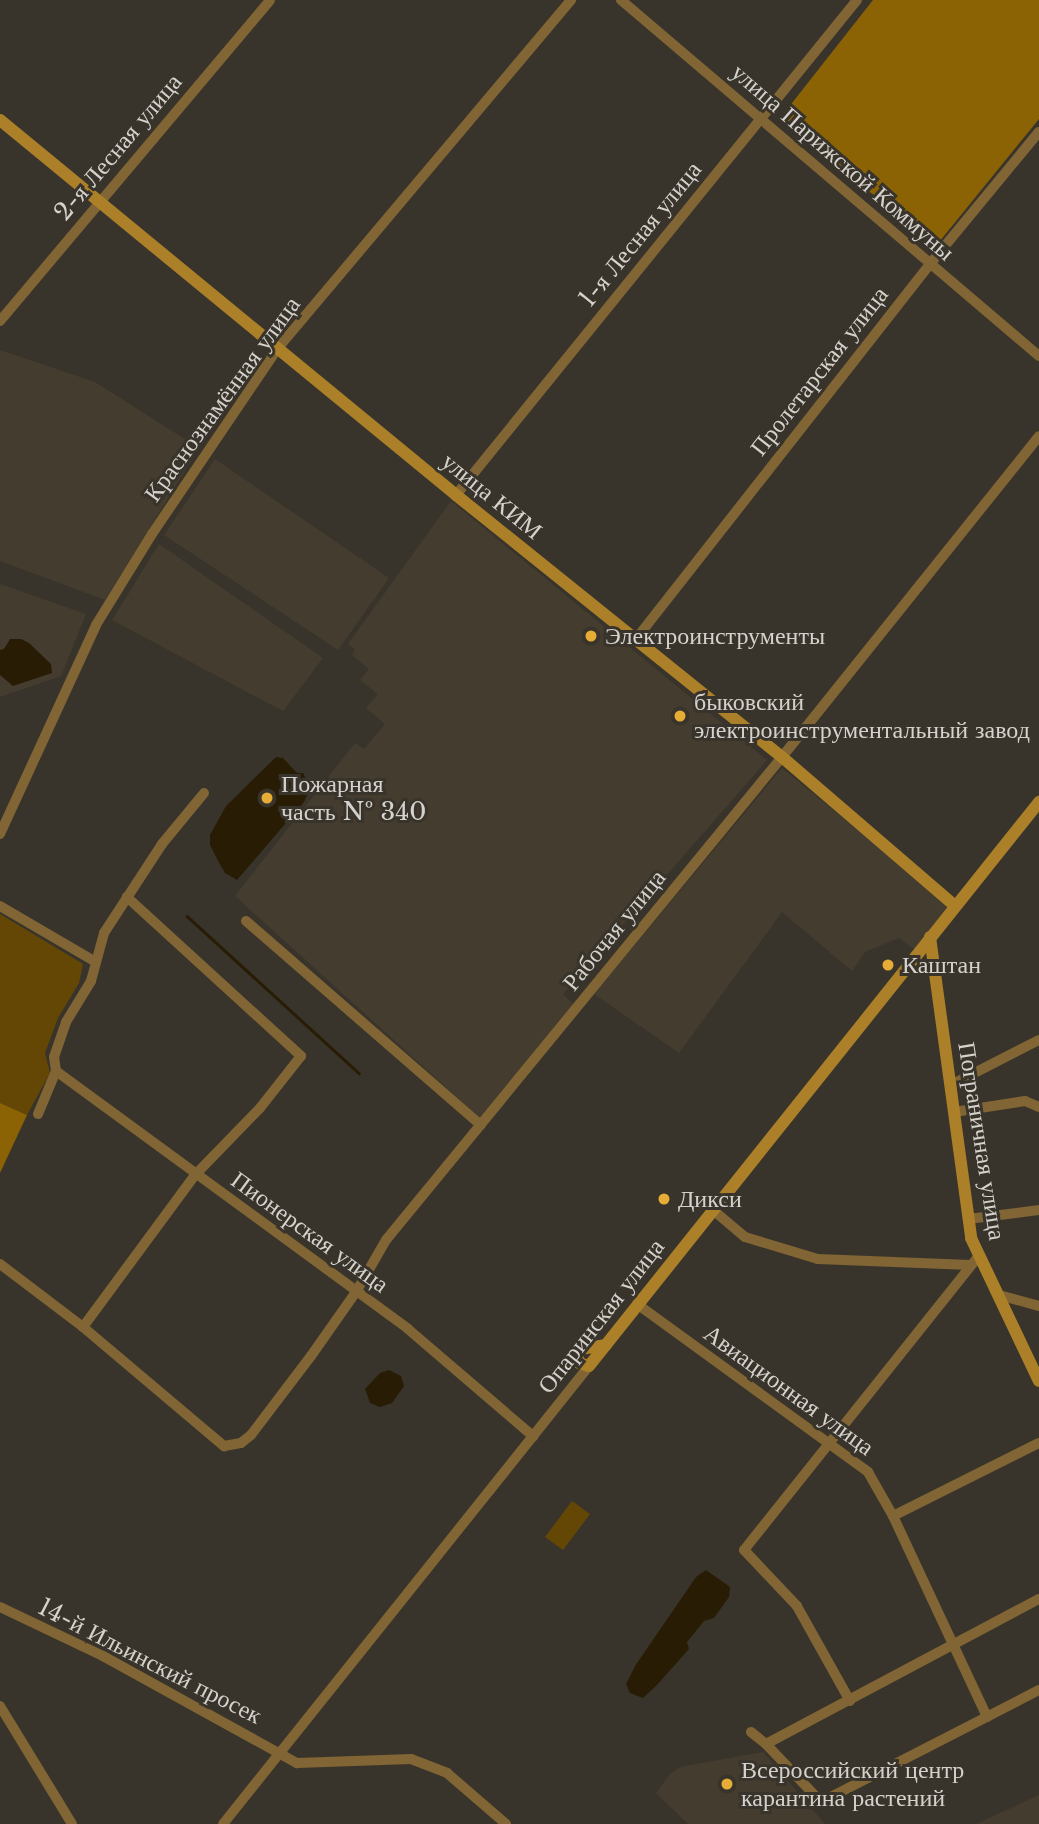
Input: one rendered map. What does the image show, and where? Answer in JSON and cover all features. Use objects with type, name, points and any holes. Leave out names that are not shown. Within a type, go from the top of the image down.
[{"type":"main road","name":"улица КИМ","points":[[0,120],[456,495],[782,757],[955,906]]},
{"type":"main road","name":"Опаринская улица","points":[[589,1366],[579,1363],[577,1354],[580,1349],[606,1345],[1039,802]]},
{"type":"main road","name":"Пограничная улица","points":[[930,937],[974,1261],[999,1295],[1039,1381]]},
{"type":"street","name":"2-я Лесная улица","points":[[0,321],[270,0]]},
{"type":"street","name":"Краснознамённая улица","points":[[0,834],[96,625],[152,534],[278,348],[571,0]]},
{"type":"street","name":"улица Парижской Коммуны","points":[[621,0],[1039,356]]},
{"type":"street","name":"1-я Лесная улица","points":[[456,495],[857,0]]},
{"type":"street","name":"Пролетарская улица","points":[[636,639],[930,264],[1039,132]]},
{"type":"street","name":"Рабочая улица","points":[[83,1327],[224,1446],[241,1443],[251,1435],[356,1292],[386,1240],[782,757],[1039,436]]},
{"type":"street","points":[[38,1114],[56,1071],[54,1057],[66,1022],[90,981],[104,933],[162,845],[204,793]]},
{"type":"street","points":[[0,1264],[83,1327],[196,1174],[260,1108],[301,1055],[127,897]]},
{"type":"street","points":[[0,906],[94,961]]},
{"type":"street","points":[[246,921],[481,1125]]},
{"type":"street","points":[[951,1085],[1039,1040]]},
{"type":"street","name":"Пионерская улица","points":[[56,1071],[408,1329],[533,1436]]},
{"type":"street","points":[[954,1112],[1025,1101],[1039,1107]]},
{"type":"street","points":[[713,1210],[745,1237],[818,1259],[974,1261]]},
{"type":"street","points":[[968,1219],[1039,1210]]},
{"type":"street","points":[[850,1701],[797,1606],[744,1550],[974,1261]]},
{"type":"street","points":[[999,1295],[1039,1306]]},
{"type":"street","name":"Авиационная улица","points":[[637,1304],[742,1384],[868,1472],[893,1516],[987,1717]]},
{"type":"street","name":"Опаринская улица","points":[[223,1824],[589,1366]]},
{"type":"street","points":[[893,1516],[1039,1443]]},
{"type":"street","points":[[766,1744],[1039,1600]]},
{"type":"street","name":"14-й Ильинский просек","points":[[0,1607],[103,1657],[297,1763],[411,1759],[447,1773],[506,1824]]},
{"type":"street","points":[[751,1732],[766,1744],[821,1802],[1039,1690]]},
{"type":"street","points":[[0,1706],[72,1824]]},
{"type":"shaded area","points":[[873,0],[1039,0],[1039,119],[935,247],[781,117]]},
{"type":"shaded area","points":[[0,350],[95,382],[199,448],[105,600],[0,561]]},
{"type":"shaded area","points":[[215,459],[389,578],[338,650],[164,535]]},
{"type":"shaded area","points":[[451,501],[767,760],[563,994],[573,1004],[480,1118],[235,896],[355,743],[364,749],[385,724],[366,708],[378,694],[360,680],[369,669],[352,655],[355,649],[348,644]]},
{"type":"shaded area","points":[[159,544],[323,658],[283,711],[112,620]]},
{"type":"shaded area","points":[[0,584],[86,614],[61,676],[0,697]]},
{"type":"shaded area","points":[[10,639],[21,639],[29,643],[51,664],[52,673],[13,686],[0,675],[0,650],[4,649]]},
{"type":"shaded area","points":[[276,757],[283,758],[297,773],[303,773],[310,788],[304,802],[237,880],[225,873],[210,845],[210,835],[226,806]]},
{"type":"shaded area","points":[[782,768],[950,906],[914,949],[899,938],[865,952],[852,971],[782,912],[679,1053],[594,994]]},
{"type":"shaded area","points":[[0,914],[83,964],[79,983],[58,1018],[45,1053],[50,1073],[27,1115],[0,1103]]},
{"type":"shaded area","points":[[0,1103],[27,1115],[0,1173]]},
{"type":"shaded area","points":[[389,1370],[401,1376],[404,1386],[392,1403],[380,1407],[370,1403],[365,1389],[380,1373]]},
{"type":"shaded area","points":[[572,1501],[590,1514],[563,1550],[545,1537]]},
{"type":"shaded area","points":[[706,1570],[730,1587],[729,1597],[714,1618],[704,1621],[687,1642],[689,1649],[656,1686],[643,1698],[630,1693],[626,1684],[635,1666],[696,1577]]},
{"type":"shaded area","name":"Всероссийский центр карантина растений","points":[[763,1752],[825,1824],[688,1824],[656,1793],[669,1775],[680,1767]]},
{"type":"shaded area","name":"Всероссийский центр карантина растений","points":[[1039,1795],[1039,1824],[976,1824]]},
{"type":"waterway","points":[[187,916],[359,1073]]},
{"type":"place","name":"Электроинструменты","points":[[591,636]]},
{"type":"place","name":"быковский электроинструментальный завод","points":[[680,716]]},
{"type":"place","name":"Пожарная часть № 340","points":[[267,798]]},
{"type":"place","name":"Каштан","points":[[888,965]]},
{"type":"place","name":"Дикси","points":[[664,1199]]},
{"type":"place","name":"Всероссийский центр карантина растений","points":[[727,1784]]}]
